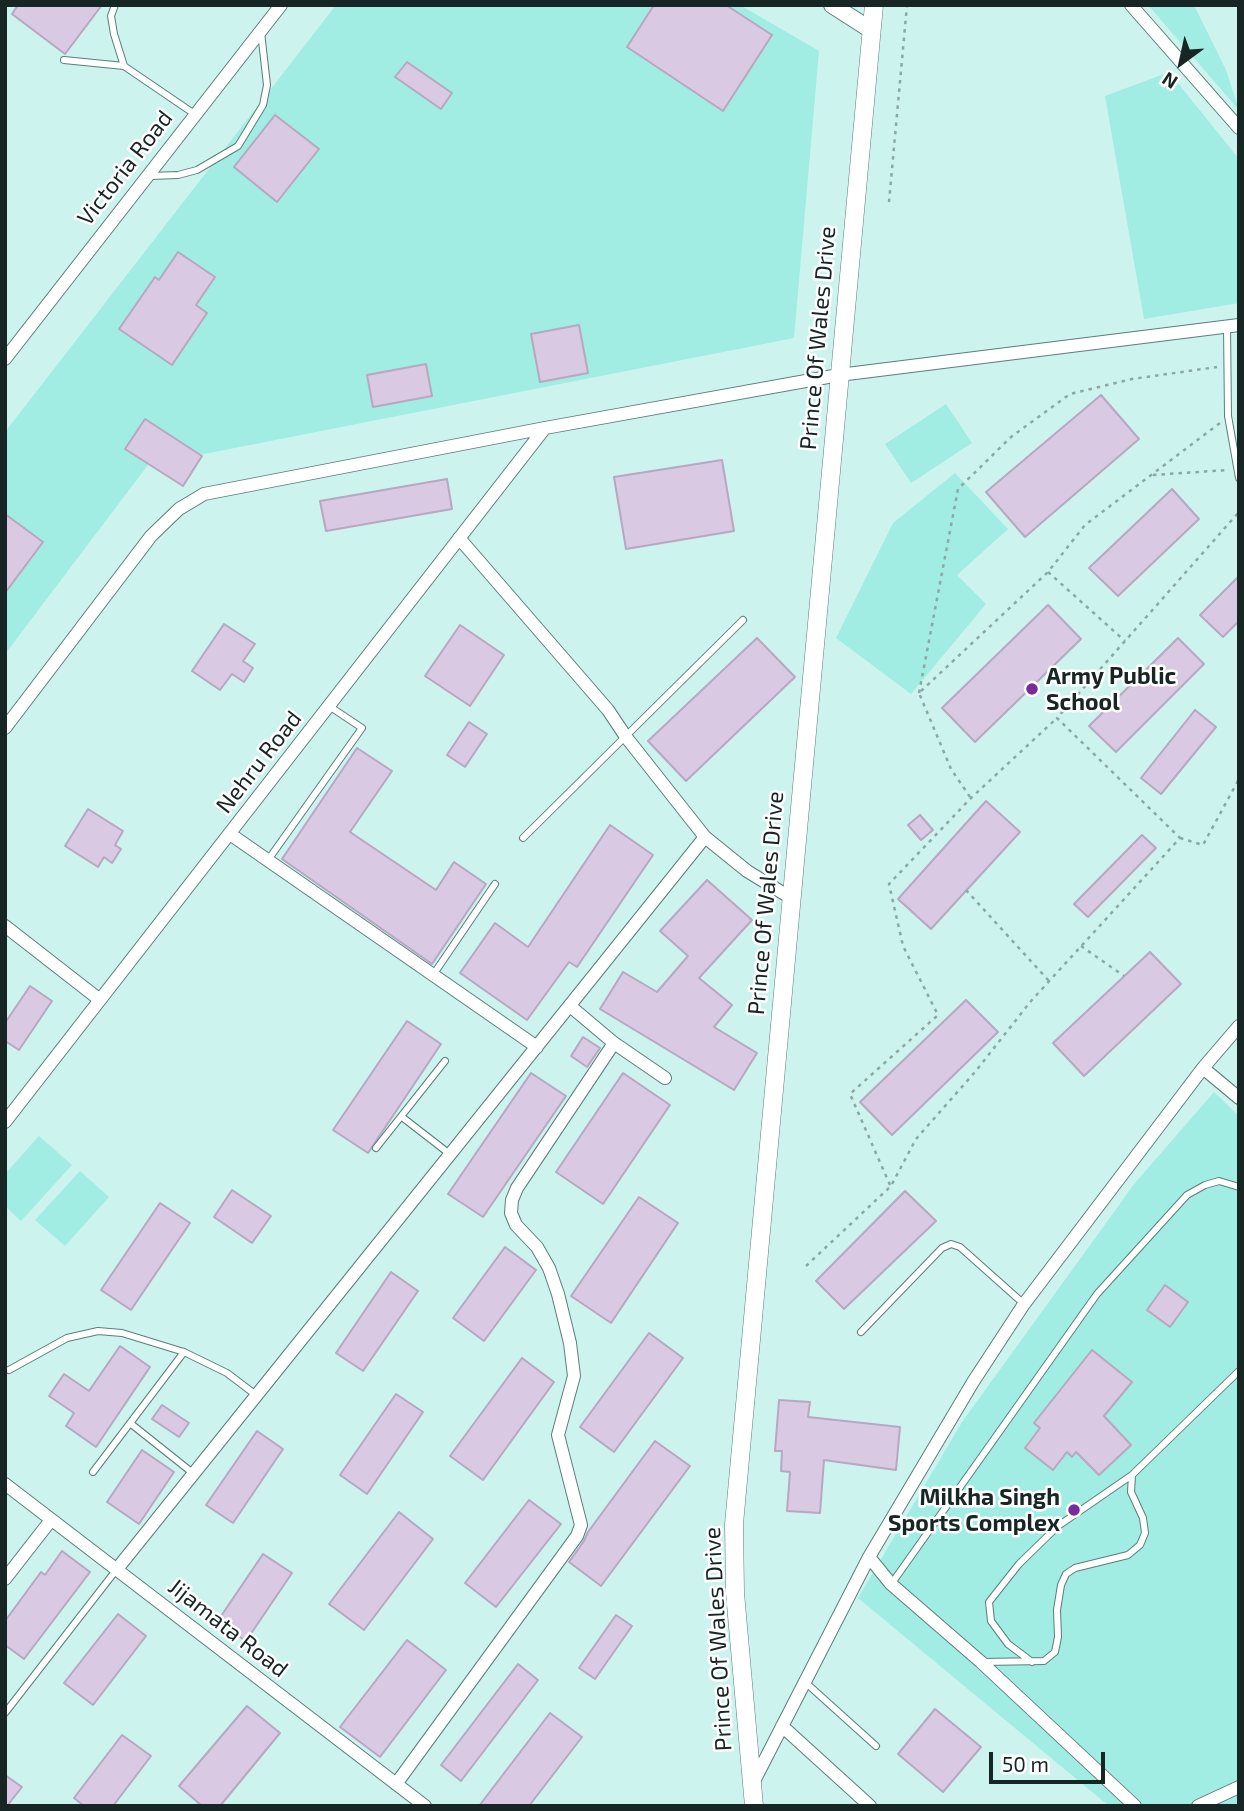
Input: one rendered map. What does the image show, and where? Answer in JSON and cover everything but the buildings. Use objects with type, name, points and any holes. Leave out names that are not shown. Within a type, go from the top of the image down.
[{"type":"main road","name":"Prince Of Wales Drive","points":[[754,1806],[735,1593],[734,1524],[873,5]]},
{"type":"street","name":"Victoria Road","points":[[5,359],[281,5]]},
{"type":"street","points":[[832,5],[871,30]]},
{"type":"street","points":[[1130,5],[1239,128]]},
{"type":"street","points":[[5,728],[151,536],[180,509],[204,494],[839,375],[1233,325]]},
{"type":"street","name":"Nehru Road","points":[[5,1122],[545,428]]},
{"type":"street","points":[[459,538],[608,710],[625,737],[705,837],[747,871],[791,898]]},
{"type":"street","points":[[230,834],[537,1047]]},
{"type":"street","points":[[117,1569],[705,837]]},
{"type":"street","points":[[5,926],[100,1000]]},
{"type":"street","points":[[570,1006],[614,1043],[665,1078]]},
{"type":"street","points":[[752,1786],[869,1557],[973,1382],[1024,1304],[1203,1068],[1239,1026]]},
{"type":"street","points":[[396,1784],[577,1536],[581,1525],[558,1435],[574,1376],[570,1343],[549,1268],[537,1247],[516,1225],[511,1213],[517,1188],[614,1043]]},
{"type":"street","points":[[1203,1068],[1239,1098]]},
{"type":"street","name":"Jijamata Road","points":[[5,1484],[425,1806]]},
{"type":"street","points":[[5,1579],[51,1520]]},
{"type":"street","points":[[869,1557],[891,1584],[981,1662],[1135,1806]]},
{"type":"street","points":[[782,1726],[870,1806]]},
{"type":"street","points":[[1198,1806],[1239,1787]]},
{"type":"lane","points":[[115,5],[111,16],[124,66]]},
{"type":"lane","points":[[148,176],[178,175],[197,170],[238,146],[263,105],[267,85],[261,31]]},
{"type":"lane","points":[[64,60],[124,66],[196,115]]},
{"type":"lane","points":[[1233,325],[1228,365],[1228,416],[1239,478]]},
{"type":"lane","points":[[523,838],[743,620]]},
{"type":"lane","points":[[268,860],[362,728],[329,706]]},
{"type":"lane","points":[[433,975],[495,884]]},
{"type":"lane","points":[[376,1147],[446,1061]]},
{"type":"lane","points":[[402,1117],[451,1155]]},
{"type":"lane","points":[[891,1584],[1097,1294],[1187,1195],[1219,1181],[1239,1187]]},
{"type":"lane","points":[[861,1332],[942,1248],[951,1244],[960,1247],[1024,1304]]},
{"type":"lane","points":[[9,1370],[68,1338],[98,1331],[122,1333],[184,1352],[227,1373],[257,1396]]},
{"type":"lane","points":[[93,1472],[184,1352]]},
{"type":"lane","points":[[1032,1662],[1008,1644],[991,1620],[989,1602],[1019,1564],[1058,1526],[1132,1475],[1239,1370]]},
{"type":"lane","points":[[130,1423],[194,1474]]},
{"type":"lane","points":[[981,1662],[1044,1661],[1055,1652],[1058,1637],[1057,1610],[1061,1585],[1066,1574],[1075,1568],[1128,1555],[1140,1545],[1145,1533],[1143,1518],[1131,1492],[1132,1475]]},
{"type":"lane","points":[[5,1713],[117,1569]]},
{"type":"lane","points":[[805,1682],[876,1746]]},
{"type":"path","points":[[889,202],[906,5]]},
{"type":"path","points":[[971,798],[951,769],[919,693],[958,489],[1011,437],[1070,394],[1132,379],[1228,365]]},
{"type":"path","points":[[919,693],[1048,572],[1084,525],[1228,416]]},
{"type":"path","points":[[1150,475],[1237,469]]},
{"type":"path","points":[[891,1186],[850,1094],[938,1015],[903,946],[890,884],[971,798],[1057,718],[1239,512]]},
{"type":"path","points":[[1048,572],[1125,641]]},
{"type":"path","points":[[1057,718],[1180,838],[1203,845],[1239,779]]},
{"type":"path","points":[[806,1266],[891,1186],[916,1139],[1049,981],[1180,838]]},
{"type":"path","points":[[966,890],[1049,981]]},
{"type":"path","points":[[1081,946],[1124,976]]},
{"type":"green space","points":[[336,5],[740,5],[819,51],[794,338],[148,465],[5,654],[5,432]]},
{"type":"green space","points":[[1148,5],[1194,5],[1226,70],[1239,110]]},
{"type":"green space","points":[[1169,72],[1239,159],[1239,303],[1144,319],[1105,96]]},
{"type":"green space","points":[[946,404],[972,443],[911,483],[885,444]]},
{"type":"green space","points":[[955,473],[1008,529],[957,575],[986,604],[911,694],[836,638],[893,523]]},
{"type":"green space","name":"Milkha Singh Sports Complex","points":[[1214,1092],[1239,1116],[1239,1806],[1109,1806],[858,1598],[962,1422],[1135,1183]]},
{"type":"green space","points":[[39,1136],[72,1165],[21,1221],[5,1206],[5,1174]]},
{"type":"green space","points":[[80,1171],[109,1197],[65,1246],[35,1220]]},
{"type":"place","name":"Army Public School","points":[[1032,689]]},
{"type":"place","name":"Milkha Singh Sports Complex","points":[[1074,1510]]}]
